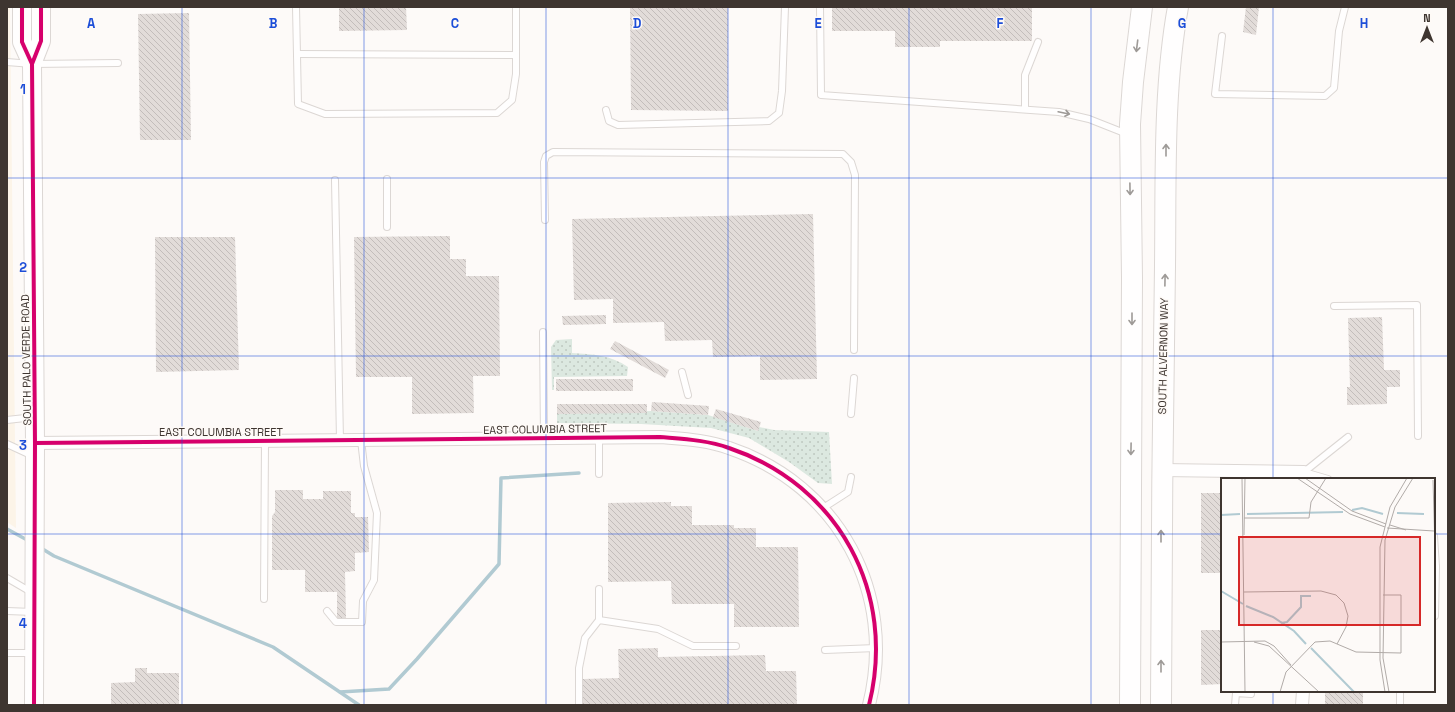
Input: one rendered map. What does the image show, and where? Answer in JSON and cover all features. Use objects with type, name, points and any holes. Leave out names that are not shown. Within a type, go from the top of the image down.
[{"type":"main road","name":"SOUTH PALO VERDE ROAD","points":[[22,7],[22,42],[32,64]]},
{"type":"main road","name":"SOUTH PALO VERDE ROAD","points":[[34,705],[35,417],[32,64],[41,40],[41,7]]},
{"type":"main road","points":[[1130,705],[1132,278],[1130,135],[1133,82],[1142,7]]},
{"type":"main road","name":"SOUTH ALVERNON WAY","points":[[1161,705],[1166,142],[1174,30],[1178,7]]},
{"type":"street","name":"EAST COLUMBIA STREET","points":[[35,450],[265,441],[544,438],[680,439],[728,447],[756,459],[782,473],[803,488],[823,508],[843,533],[859,564],[873,606],[877,648],[873,688],[869,705]]},
{"type":"street","points":[[1162,470],[1304,475]]},
{"type":"street","points":[[1302,692],[1302,705]]},
{"type":"lane","points":[[296,7],[298,104],[325,114],[497,113],[512,100],[516,74],[516,7]]},
{"type":"lane","points":[[606,110],[609,121],[618,125],[769,121],[779,113],[782,91],[785,7]]},
{"type":"lane","points":[[820,7],[821,95],[1059,112],[1089,118],[1130,135]]},
{"type":"lane","points":[[1222,36],[1215,94],[1325,96],[1334,88],[1339,31],[1345,7]]},
{"type":"lane","points":[[1025,109],[1024,75],[1038,42]]},
{"type":"lane","points":[[297,54],[516,55]]},
{"type":"lane","points":[[7,62],[32,64],[118,63]]},
{"type":"lane","points":[[545,220],[544,162],[546,156],[553,152],[843,154],[851,162],[855,175],[854,350]]},
{"type":"lane","points":[[387,179],[387,227]]},
{"type":"lane","points":[[335,180],[340,440]]},
{"type":"lane","points":[[1334,306],[1417,304],[1418,436]]},
{"type":"lane","points":[[543,332],[544,438]]},
{"type":"lane","points":[[682,372],[688,395]]},
{"type":"lane","points":[[851,414],[854,378]]},
{"type":"lane","points":[[7,420],[35,417]]},
{"type":"lane","points":[[1304,475],[1348,437]]},
{"type":"lane","points":[[599,438],[599,474]]},
{"type":"lane","points":[[327,611],[336,622],[362,622],[363,601],[374,580],[377,513],[364,466],[361,440]]},
{"type":"lane","points":[[264,599],[265,441]]},
{"type":"lane","points":[[7,444],[35,450]]},
{"type":"lane","points":[[1304,475],[1322,478]]},
{"type":"lane","points":[[823,508],[848,492],[851,477]]},
{"type":"lane","points":[[1435,567],[1435,616]]},
{"type":"lane","points":[[7,578],[35,594]]},
{"type":"lane","points":[[580,705],[579,668],[585,638],[599,620],[599,589]]},
{"type":"lane","points":[[7,611],[35,612]]},
{"type":"lane","points":[[599,620],[658,629],[693,646],[736,646]]},
{"type":"lane","points":[[825,650],[877,648]]},
{"type":"lane","points":[[7,653],[34,653]]},
{"type":"lane","points":[[1400,692],[1400,705]]},
{"type":"lane","points":[[1235,705],[1236,693],[1251,694]]},
{"type":"shaded area","points":[[7,7],[10,7],[16,528],[7,522]]},
{"type":"shaded area","points":[[572,339],[572,353],[594,355],[615,360],[628,367],[627,376],[554,377],[554,390],[552,390],[551,347],[556,340]]},
{"type":"shaded area","points":[[651,411],[708,415],[758,431],[759,427],[774,430],[829,432],[832,484],[818,483],[789,462],[749,438],[711,428],[641,424],[557,423],[557,414]]},
{"type":"building","points":[[339,7],[406,7],[407,30],[339,31]]},
{"type":"building","points":[[630,7],[728,7],[728,111],[631,110]]},
{"type":"building","points":[[832,7],[1032,7],[1032,41],[940,41],[940,47],[895,47],[895,31],[832,31]]},
{"type":"building","points":[[1246,7],[1259,7],[1256,35],[1243,32]]},
{"type":"building","points":[[189,13],[191,140],[140,140],[138,14]]},
{"type":"building","points":[[813,214],[817,379],[760,380],[760,356],[713,357],[712,340],[665,341],[664,322],[613,323],[613,299],[574,300],[572,219]]},
{"type":"building","points":[[450,236],[450,259],[466,259],[466,276],[499,276],[500,376],[473,376],[474,413],[412,414],[412,377],[356,377],[354,237]]},
{"type":"building","points":[[155,237],[235,237],[239,370],[156,372]]},
{"type":"building","points":[[606,315],[606,324],[563,325],[562,316]]},
{"type":"building","points":[[1382,317],[1384,370],[1400,370],[1400,387],[1387,387],[1387,404],[1347,405],[1347,387],[1350,387],[1348,318]]},
{"type":"building","points":[[615,341],[669,370],[665,378],[610,349]]},
{"type":"building","points":[[556,379],[633,379],[633,391],[556,391]]},
{"type":"building","points":[[652,402],[709,406],[708,415],[651,411]]},
{"type":"building","points":[[557,404],[647,404],[647,413],[557,414]]},
{"type":"building","points":[[716,409],[761,422],[758,431],[713,417]]},
{"type":"building","points":[[275,490],[303,490],[303,499],[323,499],[323,491],[351,491],[351,513],[355,513],[355,517],[368,517],[369,552],[355,553],[355,571],[345,572],[346,618],[337,618],[337,592],[305,592],[305,570],[272,570],[272,516],[275,512]]},
{"type":"building","points":[[1201,493],[1221,493],[1221,573],[1201,573]]},
{"type":"building","points":[[671,502],[671,506],[692,506],[692,525],[734,525],[734,528],[756,528],[756,547],[798,547],[799,627],[734,627],[734,604],[672,604],[671,581],[608,582],[608,503]]},
{"type":"building","points":[[1201,630],[1221,630],[1221,684],[1201,685]]},
{"type":"building","points":[[658,648],[658,657],[765,655],[766,671],[796,671],[797,705],[583,705],[583,679],[619,678],[618,649]]},
{"type":"building","points":[[135,668],[147,668],[147,673],[179,673],[179,705],[111,705],[111,683],[135,682]]},
{"type":"building","points":[[1325,692],[1363,692],[1363,705],[1325,705]]},
{"type":"waterway","points":[[340,692],[389,689],[417,659],[499,564],[501,478],[579,473]]},
{"type":"waterway","points":[[7,529],[29,541]]},
{"type":"waterway","points":[[41,548],[54,556],[273,647],[359,705]]},
{"type":"cycle path","points":[[22,7],[22,42],[32,64]]},
{"type":"cycle path","points":[[34,705],[35,443],[32,64],[41,41],[41,7]]},
{"type":"cycle path","points":[[35,443],[660,437],[695,440],[721,445],[768,465],[801,488],[829,516],[851,548],[866,584],[874,623],[876,663],[869,705]]}]
